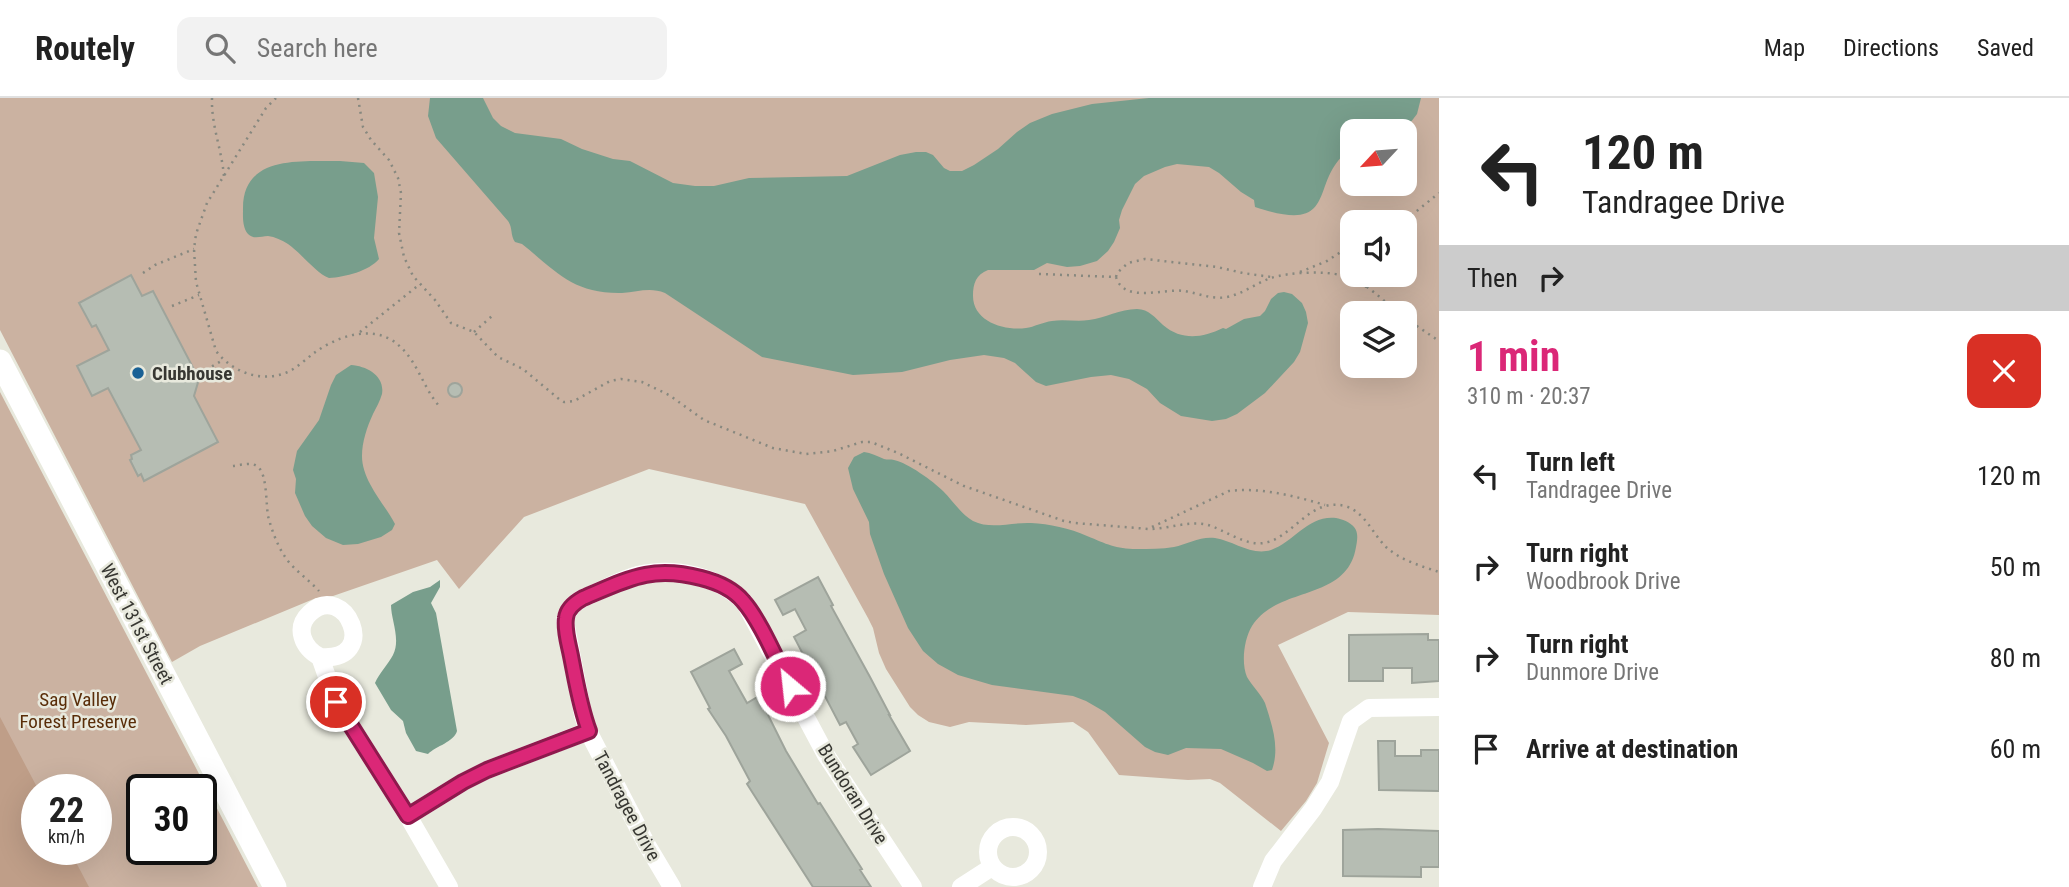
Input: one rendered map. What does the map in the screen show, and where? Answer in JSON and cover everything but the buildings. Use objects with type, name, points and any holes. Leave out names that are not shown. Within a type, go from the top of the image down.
[{"type":"street","name":"West 131st Street","points":[[0,361],[275,887]]},
{"type":"street","name":"Bundoran Drive","points":[[575,603],[635,576],[663,571],[713,580],[729,588],[754,616],[826,755],[913,887]]},
{"type":"street","name":"Tandragee Drive","points":[[575,603],[568,611],[565,621],[583,715],[647,845],[672,887]]},
{"type":"street","points":[[328,606],[343,611],[350,618],[354,629],[353,640],[342,654],[331,658],[320,657],[311,653],[304,644],[301,635],[303,622],[311,611],[328,606]]},
{"type":"street","points":[[320,657],[336,702],[449,887]]},
{"type":"street","points":[[1269,885],[1273,861],[1330,782],[1351,721],[1369,708],[1439,707]]},
{"type":"street","points":[[408,816],[487,770],[589,731]]},
{"type":"street","points":[[961,887],[992,867]]},
{"type":"path","points":[[212,98],[212,114],[224,177]]},
{"type":"path","points":[[276,98],[266,108],[200,219],[194,249],[199,295],[216,351],[223,360],[251,375],[279,375],[298,367],[327,345],[369,332],[390,340],[410,357],[431,397],[440,407]]},
{"type":"path","points":[[358,98],[363,127],[398,178],[401,192],[401,244],[409,269],[451,323],[474,332],[498,357],[523,369],[564,402],[574,401],[610,381],[633,380],[654,386],[704,420],[773,448],[806,454],[872,442],[964,486],[1064,521],[1149,529],[1196,523],[1248,541],[1262,543],[1276,537],[1311,513],[1337,505],[1358,512],[1396,555],[1439,572]]},
{"type":"path","points":[[1417,211],[1439,193]]},
{"type":"path","points":[[143,273],[155,265],[194,249]]},
{"type":"path","points":[[1297,274],[1340,252]]},
{"type":"path","points":[[1272,277],[1233,295],[1218,298],[1185,291],[1133,292],[1117,283],[1116,277],[1128,263],[1146,259],[1217,267],[1272,277],[1339,274],[1356,280],[1383,301]]},
{"type":"path","points":[[1039,274],[1116,277]]},
{"type":"path","points":[[358,334],[420,284]]},
{"type":"path","points":[[172,306],[199,295]]},
{"type":"path","points":[[474,332],[492,316]]},
{"type":"path","points":[[1417,326],[1439,341]]},
{"type":"path","points":[[206,370],[223,360]]},
{"type":"path","points":[[233,466],[256,465],[260,469],[269,519],[281,551],[312,583],[328,606]]},
{"type":"path","points":[[1149,529],[1229,491],[1291,496],[1327,506]]},
{"type":"green space","points":[[0,98],[1439,98],[1439,615],[1348,612],[1278,645],[1329,743],[1317,783],[1281,831],[1220,783],[1210,779],[1119,775],[1088,732],[1073,722],[1026,725],[969,722],[950,727],[929,722],[910,707],[886,669],[873,628],[805,504],[649,469],[524,517],[459,589],[437,560],[333,596],[316,598],[200,646],[172,662],[0,330]]},
{"type":"green space","name":"Sag Valley Forest Preserve","points":[[0,392],[199,774],[126,774],[126,865],[217,865],[217,808],[258,887],[0,887]]},
{"type":"shaded area","points":[[430,98],[483,98],[493,118],[501,126],[515,133],[561,139],[613,159],[630,161],[673,183],[714,186],[749,178],[847,176],[900,155],[916,152],[933,155],[950,171],[962,171],[998,149],[1030,123],[1052,114],[1092,104],[1149,98],[1421,98],[1413,119],[1340,119],[1340,159],[1330,174],[1320,200],[1313,209],[1302,215],[1283,214],[1255,207],[1254,200],[1209,167],[1177,164],[1144,176],[1135,184],[1122,210],[1120,228],[1114,242],[1097,261],[1067,267],[1047,263],[1034,270],[988,270],[976,280],[973,296],[978,312],[999,326],[1017,329],[1052,321],[1089,320],[1125,310],[1141,309],[1177,334],[1200,336],[1226,329],[1244,319],[1260,316],[1278,293],[1292,294],[1302,303],[1308,323],[1300,352],[1294,362],[1265,393],[1237,414],[1212,421],[1181,416],[1160,403],[1147,389],[1129,379],[1111,375],[1046,386],[1036,382],[1015,363],[984,355],[902,372],[853,375],[762,357],[665,293],[649,290],[622,293],[591,290],[556,272],[522,244],[515,242],[508,221],[436,138],[428,116]]},
{"type":"shaded area","points":[[293,162],[364,163],[374,173],[378,197],[374,238],[379,259],[356,273],[329,278],[283,241],[271,236],[250,236],[244,225],[243,208],[246,191],[253,178],[264,170]]},
{"type":"shaded area","points":[[351,365],[369,370],[381,382],[382,394],[367,429],[362,456],[370,483],[395,524],[392,530],[381,537],[358,544],[343,545],[326,538],[305,516],[295,493],[296,479],[293,470],[297,451],[319,420],[336,375]]},
{"type":"shaded area","points":[[864,452],[913,468],[939,487],[969,518],[980,524],[1052,525],[1123,548],[1169,548],[1210,538],[1250,550],[1264,551],[1279,546],[1309,525],[1326,518],[1343,520],[1354,527],[1357,532],[1356,547],[1350,565],[1340,577],[1278,604],[1264,613],[1252,626],[1247,637],[1244,651],[1245,671],[1265,703],[1274,736],[1272,770],[1267,771],[1221,749],[1186,748],[1168,755],[1155,752],[1145,747],[1105,712],[1086,701],[1073,696],[992,685],[958,675],[938,664],[923,651],[908,628],[884,574],[870,534],[869,522],[853,489],[848,468],[854,457]]},
{"type":"shaded area","points":[[440,580],[440,587],[431,603],[436,613],[457,731],[452,738],[428,754],[416,751],[403,721],[391,710],[375,683],[395,649],[396,636],[391,605]]},
{"type":"shaded area","points":[[0,717],[30,774],[21,774],[21,865],[77,865],[89,887],[0,887]]},
{"type":"place","name":"Clubhouse","points":[[138,373]]},
{"type":"route","points":[[336,702],[408,816],[487,770],[589,731],[583,715],[567,635],[565,621],[568,611],[583,598],[635,576],[663,571],[713,580],[737,595],[754,616],[790,686]]}]
